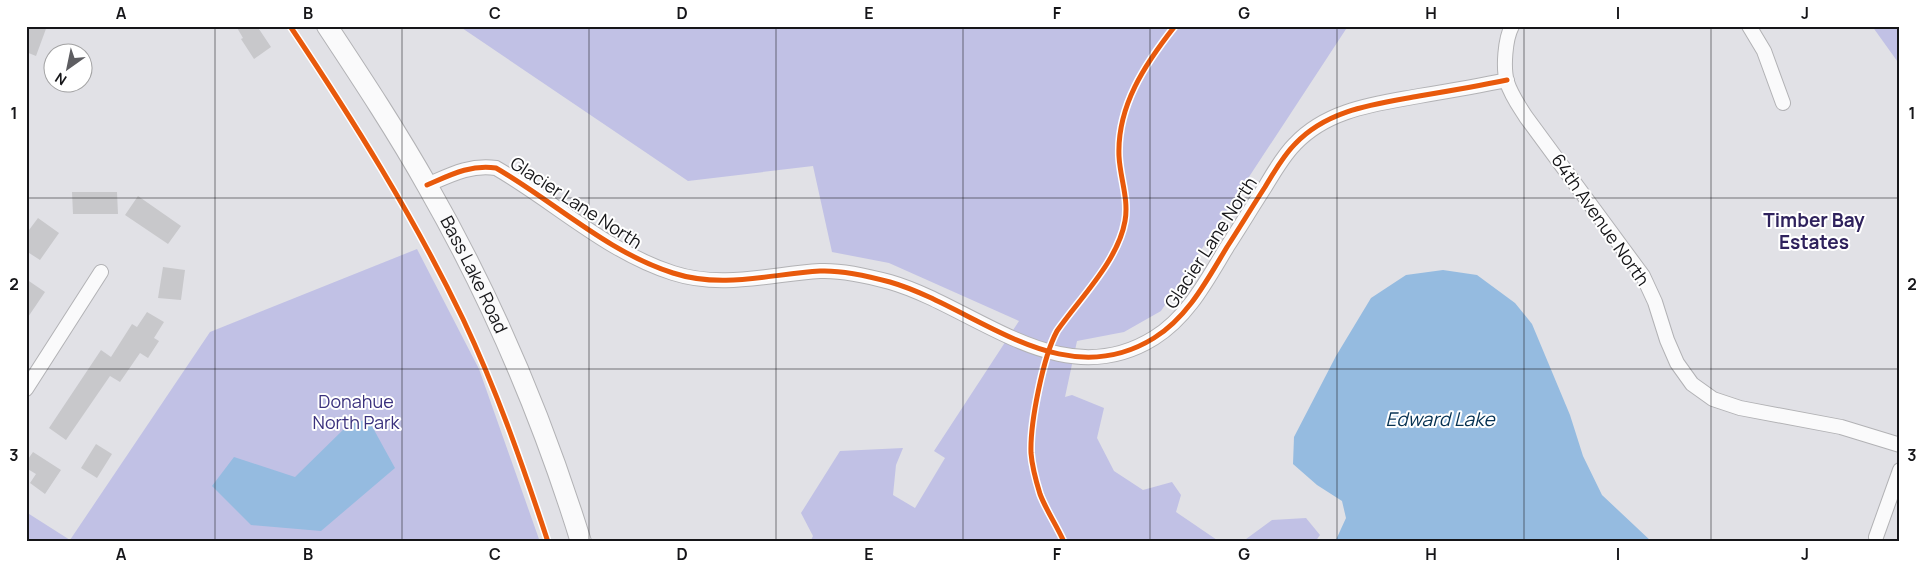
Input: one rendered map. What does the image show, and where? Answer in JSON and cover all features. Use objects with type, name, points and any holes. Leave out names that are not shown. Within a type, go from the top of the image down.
[{"type":"main road","name":"Bass Lake Road","points":[[327,26],[368,87],[427,185],[486,297],[515,361],[566,492],[581,542]]},
{"type":"street","points":[[1507,80],[1505,53],[1512,26]]},
{"type":"street","points":[[1749,26],[1764,51],[1783,103]]},
{"type":"street","name":"Glacier Lane North","points":[[427,185],[471,167],[484,166],[496,168],[610,244],[642,262],[676,274],[713,281],[822,271],[857,275],[891,282],[924,295],[1021,342],[1048,352],[1082,358],[1103,357],[1131,349],[1153,339],[1174,324],[1192,303],[1278,165],[1296,143],[1314,128],[1338,115],[1370,105],[1507,80]]},
{"type":"street","name":"64th Avenue North","points":[[1507,80],[1515,99],[1526,117],[1643,276],[1655,302],[1677,364],[1692,384],[1713,399],[1740,408],[1841,427],[1900,446]]},
{"type":"street","points":[[26,389],[101,272]]},
{"type":"street","points":[[1876,537],[1900,470]]},
{"type":"green space","points":[[459,26],[1348,26],[1161,311],[1124,332],[1077,341],[1065,397],[1072,395],[1104,408],[1097,438],[1114,471],[1143,490],[1172,482],[1181,495],[1176,512],[1220,542],[810,542],[813,536],[801,513],[840,451],[903,448],[896,465],[893,495],[915,508],[945,458],[934,451],[1019,321],[889,263],[832,252],[813,166],[688,181]]},
{"type":"green space","points":[[1872,26],[1900,26],[1900,65]]},
{"type":"green space","name":"Donahue North Park","points":[[417,249],[479,369],[540,542],[26,542],[26,512],[70,540],[210,332]]},
{"type":"green space","points":[[1306,518],[1320,535],[1315,542],[1242,542],[1272,520]]},
{"type":"water","name":"Edward Lake","points":[[1443,270],[1477,275],[1515,303],[1532,324],[1570,415],[1583,456],[1602,495],[1652,542],[1335,542],[1346,518],[1342,501],[1317,485],[1293,464],[1294,437],[1336,356],[1371,298],[1406,275]]},
{"type":"water","points":[[368,419],[395,468],[321,531],[251,525],[212,486],[234,457],[295,477],[348,425]]},
{"type":"building","points":[[26,26],[47,26],[36,56],[26,52]]},
{"type":"building","points":[[236,26],[257,26],[271,47],[254,59],[241,39],[243,38]]},
{"type":"building","points":[[72,192],[117,192],[118,214],[73,214]]},
{"type":"building","points":[[138,196],[181,226],[168,244],[125,215]]},
{"type":"building","points":[[38,218],[59,233],[40,260],[26,251],[26,234]]},
{"type":"building","points":[[163,267],[185,270],[181,300],[158,298]]},
{"type":"building","points":[[26,279],[45,292],[26,320]]},
{"type":"building","points":[[147,312],[164,322],[154,338],[159,341],[148,358],[140,353],[120,382],[110,376],[66,440],[49,428],[101,350],[111,357],[132,324],[137,327]]},
{"type":"building","points":[[96,444],[112,454],[97,478],[81,468]]},
{"type":"building","points":[[33,452],[61,470],[45,494],[30,483],[36,474],[26,468],[26,462]]},
{"type":"cycle path","points":[[290,26],[382,170],[444,281],[463,319],[498,401],[548,542]]},
{"type":"cycle path","points":[[1064,542],[1040,494],[1032,463],[1031,440],[1038,391],[1047,357],[1057,331],[1097,279],[1115,250],[1121,236],[1126,213],[1119,156],[1123,120],[1135,86],[1153,55],[1175,26]]},
{"type":"cycle path","points":[[427,185],[469,169],[496,168],[604,240],[626,253],[673,273],[691,278],[710,280],[746,279],[820,271],[837,271],[864,276],[890,282],[922,294],[1019,341],[1052,352],[1086,357],[1119,353],[1154,338],[1177,320],[1204,285],[1283,159],[1308,132],[1337,116],[1370,105],[1507,80]]},
{"type":"district","name":"Timber Bay Estates","points":[[1814,231]]}]
